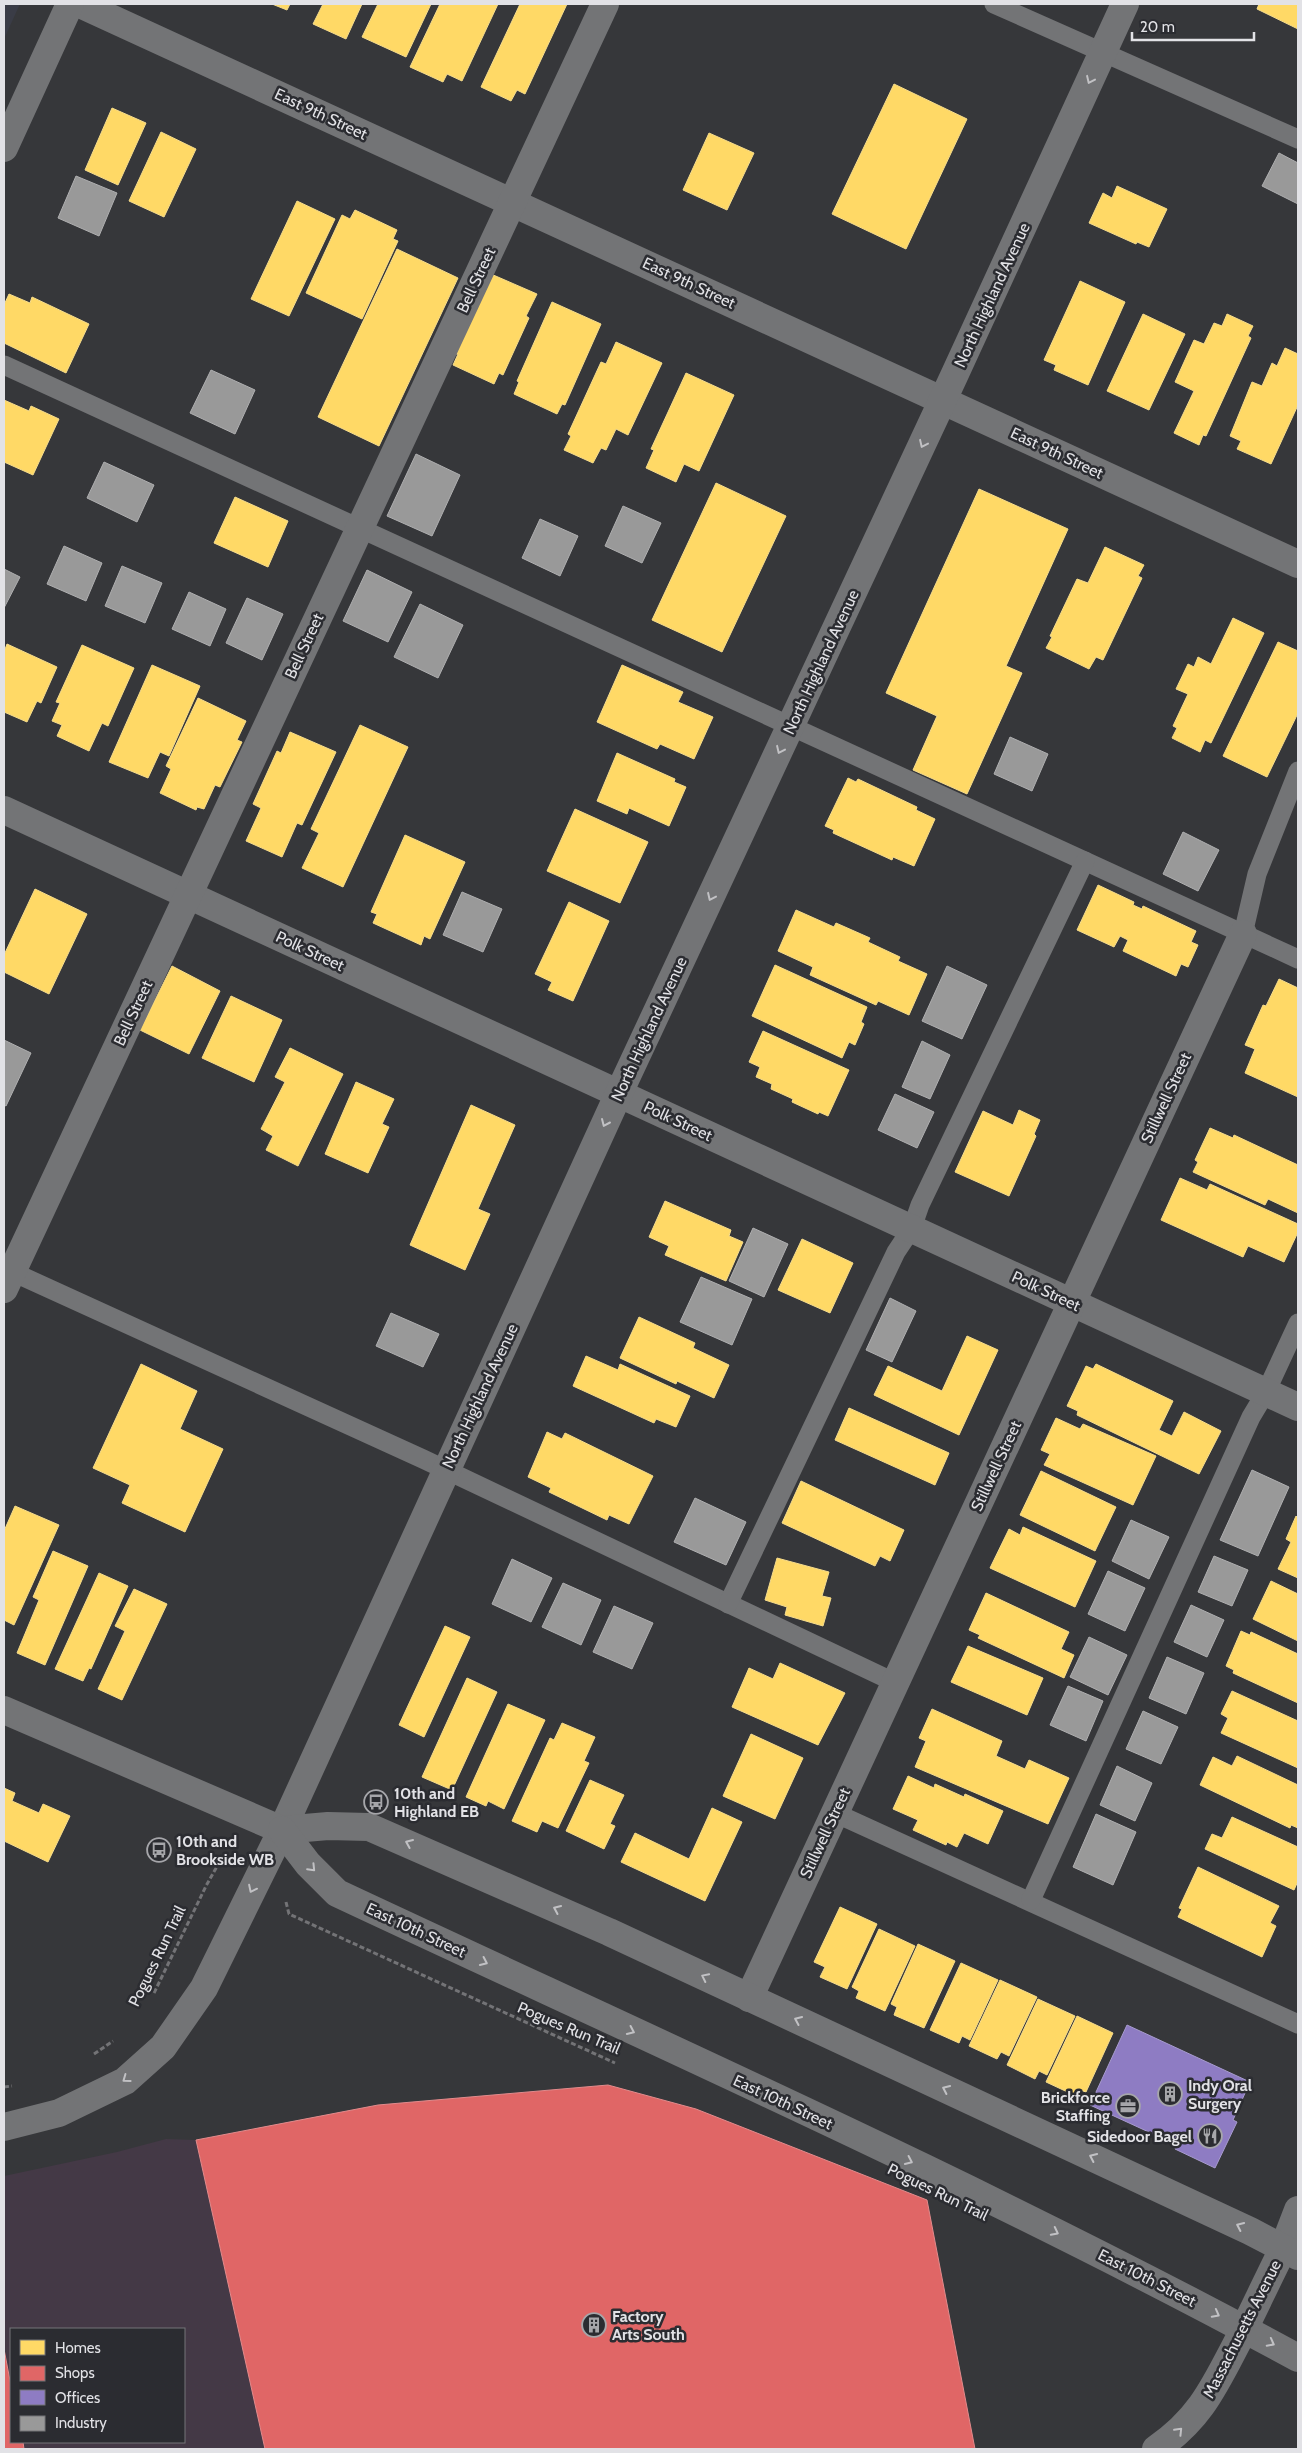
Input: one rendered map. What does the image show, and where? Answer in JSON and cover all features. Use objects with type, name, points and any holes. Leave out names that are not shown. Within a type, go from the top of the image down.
[{"type":"street","points":[[4,148],[70,4]]},
{"type":"street","name":"East 9th Street","points":[[80,4],[1298,564]]},
{"type":"street","name":"Bell Street","points":[[6,1276],[188,895],[605,4]]},
{"type":"street","name":"North Highland Avenue","points":[[4,2127],[60,2112],[91,2099],[125,2081],[163,2047],[204,1988],[282,1830],[619,1093],[1126,4]]},
{"type":"street","name":"Polk Street","points":[[4,810],[1298,1407]]},
{"type":"street","name":"Stillwell Street","points":[[749,1998],[1243,934]]},
{"type":"street","name":"East 10th Street","points":[[4,1710],[282,1830],[328,1826],[369,1827],[609,1932],[1237,2224],[1291,2252]]},
{"type":"street","name":"East 10th Street","points":[[282,1830],[308,1864],[337,1893],[976,2192],[1298,2358]]},
{"type":"street","name":"Massachusetts Avenue","points":[[1156,2449],[1173,2438],[1200,2410],[1220,2378],[1244,2329],[1291,2252],[1298,2210]]},
{"type":"lane","points":[[994,4],[1298,140]]},
{"type":"lane","points":[[4,365],[1298,959]]},
{"type":"lane","points":[[1243,934],[1257,874],[1298,771]]},
{"type":"lane","points":[[728,1604],[896,1252],[912,1228],[920,1205],[1085,861]]},
{"type":"lane","points":[[6,1276],[446,1471],[896,1682]]},
{"type":"lane","points":[[1031,1900],[1251,1418],[1266,1392],[1298,1323]]},
{"type":"lane","points":[[835,1813],[1031,1900],[1298,2024]]},
{"type":"path","name":"Pogues Run Trail","points":[[151,2000],[220,1861],[282,1889],[289,1914],[612,2063],[620,2064]]},
{"type":"path","points":[[93,2055],[114,2040]]},
{"type":"path","points":[[4,2088],[21,2083]]},
{"type":"shaded area","points":[[4,4],[20,4],[4,39]]},
{"type":"shaded area","name":"Factory Arts South","points":[[608,2085],[696,2109],[927,2200],[975,2449],[4,2449],[4,2176],[117,2152],[166,2139],[196,2140],[378,2105]]},
{"type":"building: Homes","points":[[272,4],[290,4],[287,10]]},
{"type":"building: Homes","points":[[323,4],[362,4],[346,39],[313,24]]},
{"type":"building: Homes","points":[[378,4],[431,4],[406,57],[362,37]]},
{"type":"building: Homes","points":[[440,4],[498,4],[462,81],[447,74],[443,82],[410,67]]},
{"type":"building: Homes","points":[[520,4],[567,4],[525,94],[517,90],[511,101],[481,87]]},
{"type":"building: Homes","points":[[1259,4],[1298,4],[1298,29],[1257,9]]},
{"type":"building: Homes","points":[[894,84],[967,119],[906,249],[832,214]]},
{"type":"building: Homes","points":[[112,108],[146,123],[118,185],[85,170]]},
{"type":"building: Homes","points":[[161,132],[196,149],[164,217],[129,201]]},
{"type":"building: Homes","points":[[709,133],[754,153],[727,210],[683,190]]},
{"type":"building: Homes","points":[[1117,186],[1167,209],[1149,247],[1137,242],[1136,244],[1089,223],[1103,193],[1112,198]]},
{"type":"building: Homes","points":[[297,201],[335,219],[289,316],[251,299]]},
{"type":"building: Homes","points":[[355,210],[397,230],[393,239],[398,241],[362,319],[306,293],[342,215],[350,219]]},
{"type":"building: Homes","points":[[397,249],[458,278],[379,446],[318,417]]},
{"type":"building: Homes","points":[[491,274],[537,294],[526,316],[529,318],[503,375],[499,373],[494,384],[453,365],[458,354],[454,354]]},
{"type":"building: Homes","points":[[1080,281],[1125,302],[1088,385],[1054,370],[1056,365],[1044,360]]},
{"type":"building: Homes","points":[[9,294],[30,303],[32,297],[89,324],[66,373],[4,343],[4,305]]},
{"type":"building: Homes","points":[[552,302],[601,324],[565,405],[562,404],[557,414],[514,394],[519,382],[517,381]]},
{"type":"building: Homes","points":[[1143,314],[1185,334],[1149,410],[1107,391]]},
{"type":"building: Homes","points":[[1227,314],[1253,326],[1248,336],[1251,338],[1206,436],[1203,435],[1199,445],[1174,433],[1194,391],[1175,382],[1194,340],[1204,344],[1214,323],[1222,326]]},
{"type":"building: Homes","points":[[616,342],[662,363],[628,435],[616,429],[606,450],[601,448],[593,463],[564,450],[571,436],[568,434],[601,362],[606,364]]},
{"type":"building: Homes","points":[[1285,348],[1298,354],[1298,405],[1271,464],[1237,449],[1241,441],[1230,436],[1252,382],[1262,386],[1272,363],[1277,366]]},
{"type":"building: Homes","points":[[686,373],[734,395],[699,471],[684,464],[676,482],[646,468],[654,450],[651,449]]},
{"type":"building: Homes","points":[[4,400],[29,411],[31,406],[59,419],[33,475],[4,462]]},
{"type":"building: Homes","points":[[716,483],[786,516],[722,652],[652,620]]},
{"type":"building: Homes","points":[[979,489],[1068,529],[1006,666],[1022,673],[967,794],[913,770],[937,716],[886,693]]},
{"type":"building: Homes","points":[[235,497],[288,521],[268,567],[214,543]]},
{"type":"building: Homes","points":[[1105,547],[1144,565],[1138,576],[1142,578],[1103,660],[1096,657],[1089,669],[1046,648],[1077,579],[1088,583]]},
{"type":"building: Homes","points":[[1233,618],[1264,633],[1211,743],[1205,740],[1200,752],[1172,738],[1177,728],[1173,726],[1188,694],[1176,689],[1188,664],[1194,667],[1198,657],[1211,664]]},
{"type":"building: Homes","points":[[1278,642],[1298,651],[1298,713],[1267,777],[1223,756]]},
{"type":"building: Homes","points":[[7,644],[57,667],[41,703],[37,701],[27,722],[4,712],[4,652]]},
{"type":"building: Homes","points":[[82,645],[134,668],[108,726],[102,723],[89,751],[57,736],[62,725],[52,721],[60,703],[56,702]]},
{"type":"building: Homes","points":[[152,665],[200,686],[169,756],[160,752],[148,778],[109,762]]},
{"type":"building: Homes","points":[[622,665],[683,692],[678,702],[713,717],[694,759],[660,744],[657,749],[597,722]]},
{"type":"building: Homes","points":[[198,698],[246,721],[237,740],[242,742],[220,787],[215,785],[204,809],[197,807],[196,810],[160,793],[171,769],[166,766]]},
{"type":"building: Homes","points":[[360,725],[408,747],[343,887],[302,868],[319,833],[311,829]]},
{"type":"building: Homes","points":[[290,732],[336,752],[302,825],[297,823],[282,857],[246,841],[261,808],[253,804],[277,751],[281,753]]},
{"type":"building: Homes","points":[[617,753],[675,779],[674,782],[686,787],[669,826],[629,808],[627,814],[597,801]]},
{"type":"building: Homes","points":[[848,778],[856,782],[858,779],[917,807],[916,810],[935,819],[914,866],[893,857],[892,860],[833,833],[834,830],[825,826]]},
{"type":"building: Homes","points":[[575,809],[648,842],[620,903],[547,871]]},
{"type":"building: Homes","points":[[405,835],[465,862],[430,939],[424,936],[421,945],[373,923],[377,914],[371,912]]},
{"type":"building: Homes","points":[[1098,885],[1134,902],[1133,905],[1142,909],[1143,906],[1196,931],[1191,942],[1198,945],[1188,967],[1181,964],[1176,976],[1123,951],[1128,940],[1120,936],[1114,947],[1077,930]]},
{"type":"building: Homes","points":[[35,889],[87,914],[49,994],[4,972],[4,955]]},
{"type":"building: Homes","points":[[569,902],[609,921],[573,1001],[548,990],[552,982],[535,974]]},
{"type":"building: Homes","points":[[796,910],[834,927],[836,923],[870,938],[868,942],[900,957],[898,961],[927,974],[909,1015],[878,1001],[876,1005],[810,975],[813,967],[778,951]]},
{"type":"building: Homes","points":[[775,965],[867,1007],[861,1022],[864,1024],[855,1045],[849,1042],[842,1058],[752,1016]]},
{"type":"building: Homes","points":[[172,966],[220,991],[189,1054],[140,1030]]},
{"type":"building: Homes","points":[[1279,979],[1298,988],[1298,1097],[1245,1073],[1255,1049],[1245,1045],[1263,1005],[1266,1006]]},
{"type":"building: Homes","points":[[231,996],[282,1020],[254,1082],[202,1058]]},
{"type":"building: Homes","points":[[763,1031],[849,1070],[828,1116],[819,1112],[818,1114],[792,1102],[793,1099],[771,1089],[772,1084],[756,1077],[760,1067],[749,1062]]},
{"type":"building: Homes","points":[[290,1048],[343,1074],[298,1166],[266,1150],[273,1136],[261,1129],[285,1082],[275,1077]]},
{"type":"building: Homes","points":[[356,1082],[394,1099],[382,1124],[389,1127],[368,1173],[325,1154]]},
{"type":"building: Homes","points":[[471,1105],[515,1125],[478,1209],[490,1214],[465,1270],[410,1245]]},
{"type":"building: Homes","points":[[1019,1110],[1040,1120],[1034,1134],[1036,1136],[1009,1196],[955,1172],[983,1111],[1013,1125]]},
{"type":"building: Homes","points":[[1210,1128],[1233,1138],[1234,1135],[1298,1165],[1298,1213],[1268,1199],[1265,1205],[1193,1172],[1198,1162],[1195,1160]]},
{"type":"building: Homes","points":[[1180,1178],[1207,1190],[1210,1184],[1298,1224],[1298,1232],[1284,1262],[1248,1246],[1243,1257],[1161,1220]]},
{"type":"building: Homes","points":[[665,1201],[731,1230],[729,1236],[743,1242],[726,1281],[665,1255],[669,1246],[649,1237]]},
{"type":"building: Homes","points":[[802,1239],[853,1263],[830,1313],[778,1290]]},
{"type":"building: Homes","points":[[639,1317],[695,1343],[693,1348],[729,1365],[714,1398],[677,1381],[676,1384],[620,1358]]},
{"type":"building: Homes","points":[[967,1336],[998,1350],[959,1435],[874,1395],[888,1366],[942,1391]]},
{"type":"building: Homes","points":[[586,1356],[618,1370],[620,1364],[690,1396],[676,1427],[656,1419],[654,1423],[573,1386]]},
{"type":"building: Homes","points":[[141,1364],[197,1391],[180,1429],[223,1449],[185,1532],[122,1503],[130,1485],[93,1468]]},
{"type":"building: Homes","points":[[1096,1364],[1173,1401],[1159,1430],[1172,1436],[1184,1412],[1221,1431],[1199,1474],[1077,1415],[1078,1411],[1067,1406],[1086,1366],[1093,1369]]},
{"type":"building: Homes","points":[[849,1408],[949,1453],[935,1485],[835,1440]]},
{"type":"building: Homes","points":[[1056,1418],[1080,1429],[1083,1424],[1156,1456],[1133,1505],[1044,1465],[1050,1454],[1041,1450]]},
{"type":"building: Homes","points":[[547,1432],[562,1439],[565,1433],[653,1476],[629,1524],[609,1515],[607,1520],[549,1492],[551,1488],[528,1477]]},
{"type":"building: Homes","points":[[1041,1471],[1116,1507],[1095,1551],[1020,1515]]},
{"type":"building: Homes","points":[[801,1481],[904,1530],[890,1561],[880,1556],[875,1566],[782,1523]]},
{"type":"building: Homes","points":[[15,1506],[59,1525],[14,1625],[4,1620],[4,1531]]},
{"type":"building: Homes","points":[[1296,1516],[1298,1518],[1298,1578],[1278,1569],[1291,1542],[1286,1539]]},
{"type":"building: Homes","points":[[1023,1527],[1096,1561],[1075,1607],[990,1568],[1009,1529],[1020,1535]]},
{"type":"building: Homes","points":[[53,1551],[88,1566],[45,1665],[17,1653],[39,1600],[33,1597]]},
{"type":"building: Homes","points":[[777,1558],[829,1572],[822,1596],[831,1598],[823,1626],[785,1615],[787,1607],[765,1600]]},
{"type":"building: Homes","points":[[99,1573],[128,1586],[91,1669],[89,1668],[83,1681],[55,1669]]},
{"type":"building: Homes","points":[[1271,1581],[1298,1594],[1298,1641],[1253,1619]]},
{"type":"building: Homes","points":[[134,1589],[167,1604],[122,1700],[98,1689],[125,1631],[115,1626]]},
{"type":"building: Homes","points":[[986,1593],[1069,1632],[1061,1649],[1074,1655],[1064,1678],[978,1638],[980,1635],[969,1630]]},
{"type":"building: Homes","points":[[445,1626],[470,1637],[424,1737],[399,1725]]},
{"type":"building: Homes","points":[[1241,1631],[1250,1635],[1251,1632],[1298,1654],[1298,1703],[1233,1673],[1234,1670],[1226,1666]]},
{"type":"building: Homes","points":[[968,1646],[1043,1678],[1027,1715],[951,1682]]},
{"type":"building: Homes","points":[[780,1663],[845,1693],[818,1745],[732,1707],[749,1668],[773,1679]]},
{"type":"building: Homes","points":[[467,1678],[497,1692],[452,1790],[422,1777]]},
{"type":"building: Homes","points":[[1232,1691],[1298,1721],[1298,1768],[1221,1733],[1228,1718],[1221,1714]]},
{"type":"building: Homes","points":[[508,1704],[545,1720],[504,1809],[488,1801],[486,1806],[466,1797]]},
{"type":"building: Homes","points":[[932,1709],[1002,1741],[996,1756],[1025,1769],[1029,1760],[1069,1778],[1048,1824],[915,1767],[926,1741],[919,1738]]},
{"type":"building: Homes","points":[[562,1723],[595,1737],[584,1761],[589,1763],[558,1828],[542,1821],[537,1832],[512,1821],[550,1738],[554,1740]]},
{"type":"building: Homes","points":[[751,1734],[803,1758],[775,1819],[723,1796]]},
{"type":"building: Homes","points":[[1237,1756],[1298,1785],[1298,1828],[1291,1825],[1290,1828],[1200,1785],[1213,1757],[1232,1766]]},
{"type":"building: Homes","points":[[908,1776],[934,1788],[935,1784],[964,1797],[965,1794],[1003,1811],[988,1844],[964,1833],[957,1847],[947,1842],[946,1845],[913,1830],[918,1820],[893,1809]]},
{"type":"building: Homes","points":[[590,1780],[624,1795],[610,1824],[615,1826],[604,1849],[566,1831]]},
{"type":"building: Homes","points":[[4,1788],[15,1793],[12,1801],[39,1813],[43,1804],[70,1816],[48,1862],[4,1841]]},
{"type":"building: Homes","points":[[712,1808],[742,1822],[705,1901],[621,1862],[635,1833],[689,1859]]},
{"type":"building: Homes","points":[[1232,1817],[1298,1847],[1298,1881],[1294,1890],[1205,1849],[1212,1834],[1222,1838]]},
{"type":"building: Homes","points":[[1198,1867],[1279,1906],[1270,1923],[1276,1926],[1262,1957],[1178,1917],[1182,1909],[1179,1908]]},
{"type":"building: Homes","points":[[840,1907],[877,1924],[847,1989],[820,1977],[825,1967],[814,1962]]},
{"type":"building: Homes","points":[[879,1929],[915,1946],[885,2011],[856,1998],[859,1991],[852,1987]]},
{"type":"building: Homes","points":[[918,1944],[955,1961],[924,2028],[894,2015],[897,2007],[891,2004]]},
{"type":"building: Homes","points":[[961,1963],[998,1980],[970,2040],[962,2036],[959,2043],[930,2030]]},
{"type":"building: Homes","points":[[1000,1980],[1037,1997],[1009,2056],[1001,2052],[997,2059],[969,2046]]},
{"type":"building: Homes","points":[[1038,1999],[1075,2016],[1047,2075],[1039,2071],[1035,2079],[1007,2065]]},
{"type":"building: Homes","points":[[1077,2016],[1113,2033],[1086,2092],[1077,2089],[1074,2095],[1046,2082]]},
{"type":"building: Shops","name":"Factory Arts South","points":[[608,2085],[696,2109],[927,2200],[975,2449],[265,2449],[196,2140],[378,2105]]},
{"type":"building: Shops","points":[[4,2349],[10,2381],[10,2443],[23,2443],[24,2449],[4,2449]]},
{"type":"building: Offices","name":"Indy Oral Surgery","points":[[1127,2025],[1250,2082],[1233,2120],[1237,2122],[1215,2168],[1175,2149],[1177,2145],[1090,2105]]},
{"type":"building: Industry","points":[[1279,153],[1298,163],[1298,204],[1262,186]]},
{"type":"building: Industry","points":[[76,176],[117,193],[99,236],[58,218]]},
{"type":"building: Industry","points":[[211,370],[255,390],[235,434],[190,413]]},
{"type":"building: Industry","points":[[416,454],[460,475],[432,536],[387,516]]},
{"type":"building: Industry","points":[[104,462],[154,485],[137,522],[87,498]]},
{"type":"building: Industry","points":[[623,506],[661,523],[642,563],[605,546]]},
{"type":"building: Industry","points":[[540,519],[578,536],[560,576],[522,558]]},
{"type":"building: Industry","points":[[64,546],[102,563],[86,601],[47,584]]},
{"type":"building: Industry","points":[[122,566],[162,583],[145,623],[105,606]]},
{"type":"building: Industry","points":[[4,569],[20,577],[4,608]]},
{"type":"building: Industry","points":[[367,570],[412,592],[388,642],[343,621]]},
{"type":"building: Industry","points":[[189,592],[226,609],[210,646],[172,629]]},
{"type":"building: Industry","points":[[247,598],[283,614],[262,660],[226,643]]},
{"type":"building: Industry","points":[[420,604],[463,625],[438,678],[394,657]]},
{"type":"building: Industry","points":[[1010,737],[1048,754],[1032,791],[994,774]]},
{"type":"building: Industry","points":[[1183,832],[1219,850],[1198,891],[1163,874]]},
{"type":"building: Industry","points":[[462,892],[502,909],[483,952],[443,935]]},
{"type":"building: Industry","points":[[947,966],[987,985],[962,1039],[922,1021]]},
{"type":"building: Industry","points":[[4,1040],[31,1053],[6,1106],[4,1105]]},
{"type":"building: Industry","points":[[922,1041],[950,1055],[930,1099],[902,1087]]},
{"type":"building: Industry","points":[[895,1094],[934,1112],[917,1148],[878,1130]]},
{"type":"building: Industry","points":[[753,1228],[788,1244],[764,1297],[729,1281]]},
{"type":"building: Industry","points":[[701,1277],[752,1299],[732,1345],[680,1322]]},
{"type":"building: Industry","points":[[890,1298],[916,1311],[892,1362],[866,1350]]},
{"type":"building: Industry","points":[[391,1313],[439,1334],[423,1367],[376,1346]]},
{"type":"building: Industry","points":[[1252,1470],[1289,1487],[1258,1556],[1220,1540]]},
{"type":"building: Industry","points":[[695,1498],[746,1522],[726,1565],[674,1542]]},
{"type":"building: Industry","points":[[1131,1520],[1169,1537],[1149,1579],[1112,1561]]},
{"type":"building: Industry","points":[[1214,1556],[1248,1570],[1232,1606],[1198,1592]]},
{"type":"building: Industry","points":[[512,1559],[552,1578],[531,1622],[492,1604]]},
{"type":"building: Industry","points":[[1108,1571],[1145,1588],[1125,1631],[1088,1614]]},
{"type":"building: Industry","points":[[563,1583],[601,1600],[581,1645],[542,1627]]},
{"type":"building: Industry","points":[[1191,1605],[1224,1620],[1207,1657],[1174,1642]]},
{"type":"building: Industry","points":[[614,1606],[653,1623],[632,1669],[593,1652]]},
{"type":"building: Industry","points":[[1089,1637],[1127,1655],[1108,1695],[1070,1677]]},
{"type":"building: Industry","points":[[1167,1657],[1204,1673],[1186,1714],[1149,1698]]},
{"type":"building: Industry","points":[[1068,1686],[1103,1701],[1086,1741],[1050,1725]]},
{"type":"building: Industry","points":[[1143,1711],[1178,1727],[1161,1764],[1126,1749]]},
{"type":"building: Industry","points":[[1117,1766],[1152,1783],[1135,1821],[1100,1805]]},
{"type":"building: Industry","points":[[1096,1814],[1136,1832],[1113,1885],[1073,1867]]},
{"type":"place","name":"10th and Highland EB","points":[[376,1802]]},
{"type":"place","name":"10th and Brookside WB","points":[[159,1850]]},
{"type":"place","name":"Indy Oral Surgery","points":[[1170,2094]]},
{"type":"place","name":"Brickforce Staffing","points":[[1128,2106]]},
{"type":"place","name":"Sidedoor Bagel","points":[[1210,2136]]},
{"type":"place","name":"Factory Arts South","points":[[594,2325]]}]
